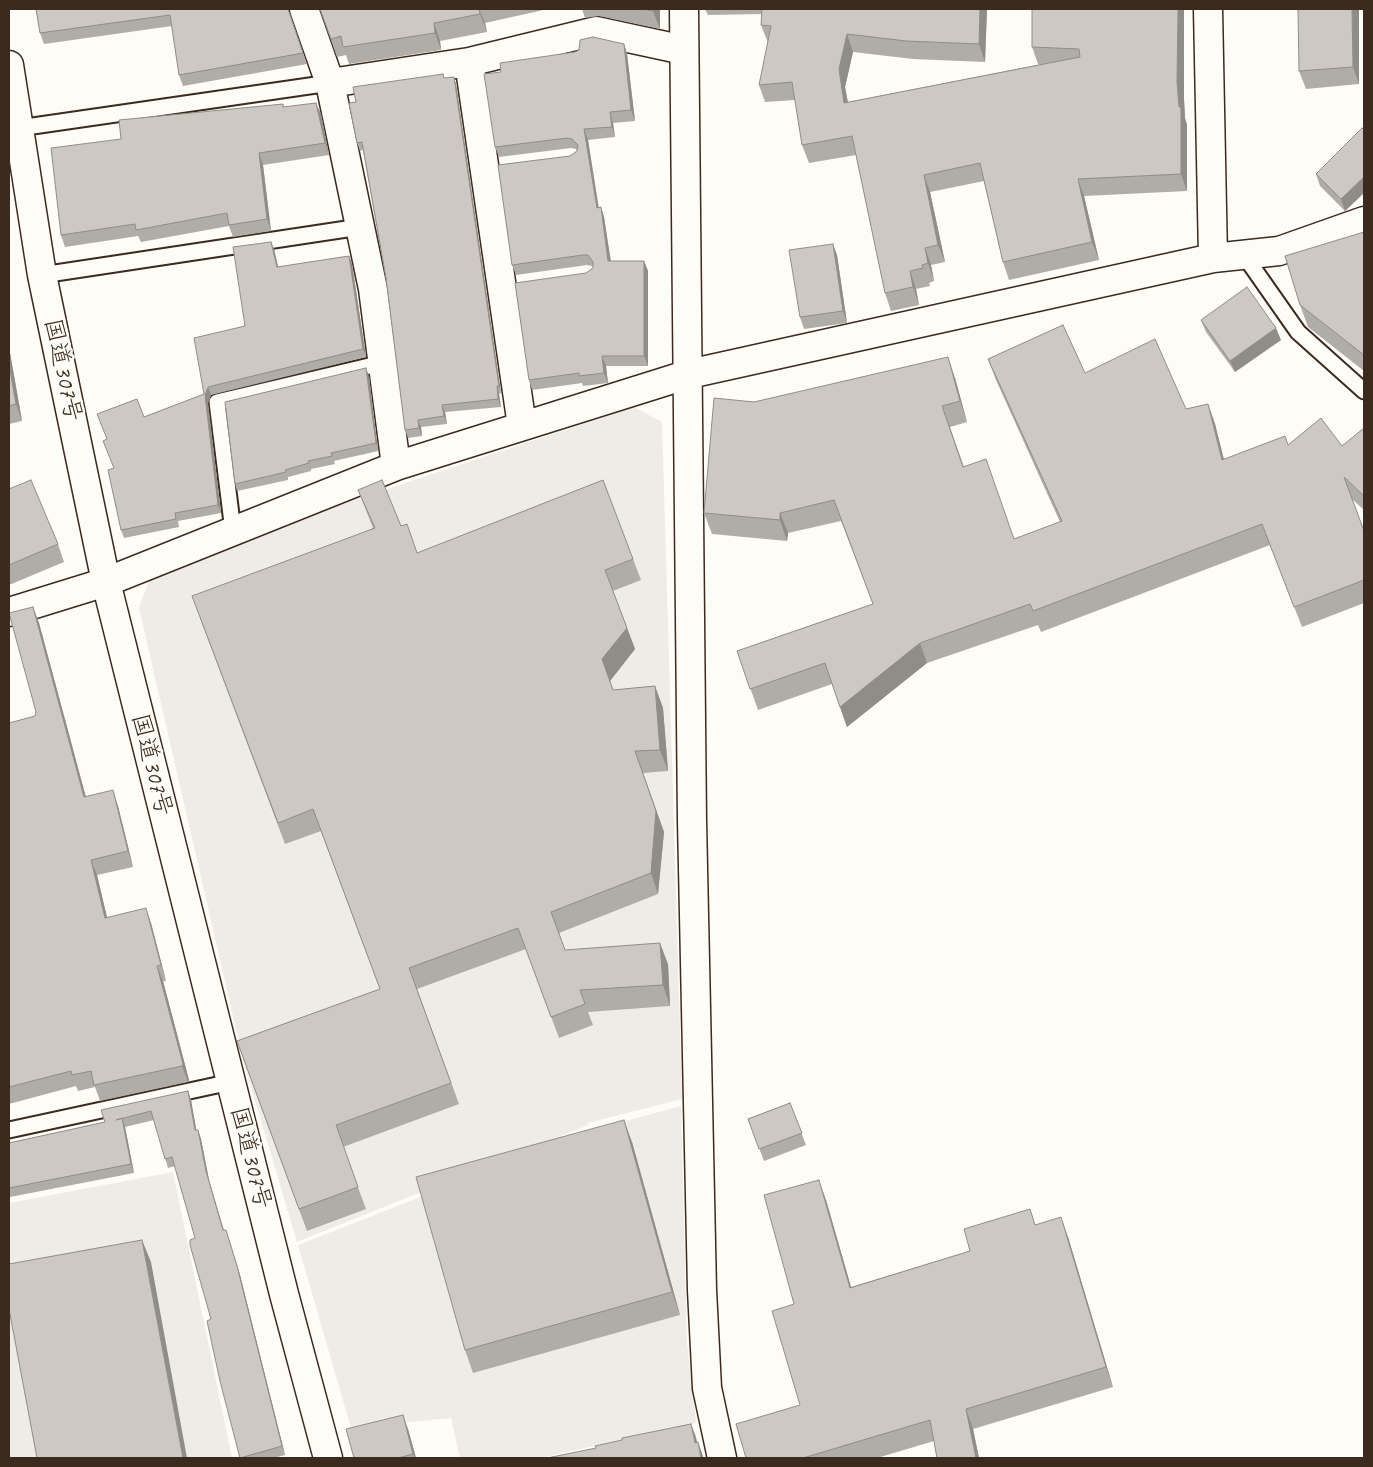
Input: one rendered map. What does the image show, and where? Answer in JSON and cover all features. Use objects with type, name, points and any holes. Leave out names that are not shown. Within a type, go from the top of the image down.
[{"type":"main road","points":[[304,9],[330,83],[373,289],[396,466]]},
{"type":"main road","points":[[684,9],[693,831],[702,1290],[707,1388],[722,1458]]},
{"type":"main road","points":[[1208,9],[1213,258]]},
{"type":"main road","points":[[330,83],[469,62],[596,31],[684,50]]},
{"type":"main road","points":[[469,62],[494,167],[511,284],[522,426]]},
{"type":"main road","name":"国道307号","points":[[9,65],[42,275],[106,582],[231,1082],[328,1458]]},
{"type":"main road","points":[[9,612],[106,582],[396,466],[689,374],[1213,258],[1279,251],[1364,221]]},
{"type":"lane","points":[[19,128],[330,83]]},
{"type":"lane","points":[[42,275],[360,227]]},
{"type":"lane","points":[[1244,255],[1298,332],[1364,392]]},
{"type":"lane","points":[[232,531],[217,402],[382,363]]},
{"type":"lane","points":[[9,1130],[231,1082]]},
{"type":"shaded area","points":[[634,407],[662,422],[682,1099],[588,1123],[588,1125],[297,1242],[243,1060],[139,608],[149,581],[354,500]]},
{"type":"shaded area","points":[[681,1106],[687,1343],[696,1423],[541,1458],[460,1458],[451,1418],[351,1428],[298,1245],[589,1131]]},
{"type":"shaded area","points":[[173,1172],[232,1458],[9,1458],[9,1203]]},
{"type":"building","points":[[36,9],[288,9],[303,53],[179,75],[170,15],[40,33]]},
{"type":"building","points":[[320,9],[479,9],[480,14],[434,23],[435,33],[343,47],[341,36],[331,39]]},
{"type":"building","points":[[762,9],[980,9],[979,44],[906,41],[847,34],[839,69],[844,103],[1080,57],[1079,49],[1032,47],[1032,9],[1178,9],[1177,82],[1179,107],[1181,107],[1181,174],[1078,179],[1092,242],[1003,262],[980,163],[924,175],[938,245],[925,248],[928,263],[922,265],[923,268],[910,271],[913,287],[885,293],[852,136],[802,145],[792,82],[759,85],[771,26],[761,25]]},
{"type":"building","points":[[1298,9],[1352,9],[1353,67],[1299,71]]},
{"type":"building","points":[[593,37],[624,44],[631,110],[610,112],[612,127],[584,129],[597,208],[601,207],[608,261],[644,261],[644,356],[602,356],[604,373],[579,376],[579,373],[529,380],[515,283],[586,273],[593,268],[593,262],[588,255],[583,255],[512,265],[498,165],[570,156],[577,151],[578,145],[572,139],[567,138],[495,147],[484,74],[501,72],[500,63],[575,52],[579,50],[580,40]]},
{"type":"building","points":[[443,74],[444,78],[454,77],[499,386],[497,386],[498,399],[442,405],[444,416],[418,420],[419,428],[405,430],[386,278],[362,142],[357,143],[349,103],[356,102],[353,87]]},
{"type":"building","points":[[316,103],[325,143],[259,153],[267,219],[229,225],[227,213],[136,230],[135,224],[61,235],[51,148],[121,139],[119,120],[283,104],[283,107]]},
{"type":"building","points":[[1362,128],[1364,130],[1364,177],[1341,199],[1316,174]]},
{"type":"building","points":[[1364,232],[1364,355],[1300,305],[1285,256]]},
{"type":"building","points":[[271,242],[277,267],[349,256],[363,349],[208,387],[205,395],[218,505],[175,513],[176,519],[121,530],[108,470],[114,468],[103,441],[107,439],[97,414],[137,399],[144,417],[204,394],[194,338],[245,326],[233,247]]},
{"type":"building","points":[[833,244],[843,311],[800,317],[789,250]]},
{"type":"building","points":[[1247,287],[1276,328],[1230,361],[1201,320]]},
{"type":"building","points":[[1063,325],[1085,373],[1155,339],[1186,409],[1208,404],[1222,460],[1285,436],[1288,445],[1321,418],[1342,446],[1364,428],[1364,496],[1344,477],[1364,531],[1364,580],[1294,607],[1262,524],[1033,611],[1030,604],[920,643],[840,707],[825,663],[750,689],[737,651],[873,604],[834,500],[780,513],[780,520],[704,513],[714,398],[754,402],[948,357],[960,401],[942,406],[963,467],[986,459],[1014,539],[1062,521],[988,359]]},
{"type":"building","points":[[9,364],[16,404],[9,406]]},
{"type":"building","points":[[366,368],[376,443],[331,453],[332,456],[308,461],[309,463],[285,470],[286,472],[235,484],[225,402]]},
{"type":"building","points":[[31,480],[58,544],[9,565],[9,489]]},
{"type":"building","points":[[382,480],[401,526],[407,524],[417,553],[603,480],[633,559],[605,570],[627,628],[602,659],[613,690],[655,686],[660,750],[635,751],[656,811],[651,873],[551,912],[565,950],[660,943],[663,985],[580,990],[585,1004],[551,1017],[518,928],[409,968],[451,1083],[336,1125],[358,1187],[299,1209],[237,1041],[380,989],[313,809],[278,823],[192,596],[375,528],[358,490]]},
{"type":"building","points":[[33,607],[84,797],[113,790],[128,851],[91,860],[105,918],[146,908],[161,965],[157,966],[182,1066],[94,1085],[91,1071],[72,1075],[71,1071],[9,1087],[9,723],[35,716],[36,712],[9,613]]},
{"type":"building","points":[[188,1091],[195,1130],[198,1130],[206,1171],[223,1230],[226,1230],[237,1266],[282,1446],[240,1458],[207,1321],[211,1319],[190,1245],[190,1240],[195,1238],[172,1157],[165,1159],[151,1111],[122,1118],[131,1164],[9,1188],[9,1143],[105,1122],[101,1110]]},
{"type":"building","points":[[790,1103],[802,1133],[759,1149],[748,1119]]},
{"type":"building","points":[[624,1120],[672,1292],[465,1350],[416,1177]]},
{"type":"building","points":[[819,1180],[850,1288],[970,1251],[964,1229],[1030,1209],[1035,1225],[1061,1217],[1106,1367],[966,1409],[976,1458],[937,1458],[930,1420],[803,1458],[746,1458],[736,1424],[800,1405],[772,1311],[794,1304],[764,1195]]},
{"type":"building","points":[[142,1240],[183,1458],[37,1458],[9,1309],[9,1264]]},
{"type":"building","points":[[403,1415],[413,1454],[398,1458],[354,1458],[346,1429]]},
{"type":"building","points":[[691,1424],[695,1443],[698,1442],[701,1458],[547,1458],[596,1448],[595,1446],[622,1440],[622,1438]]}]
